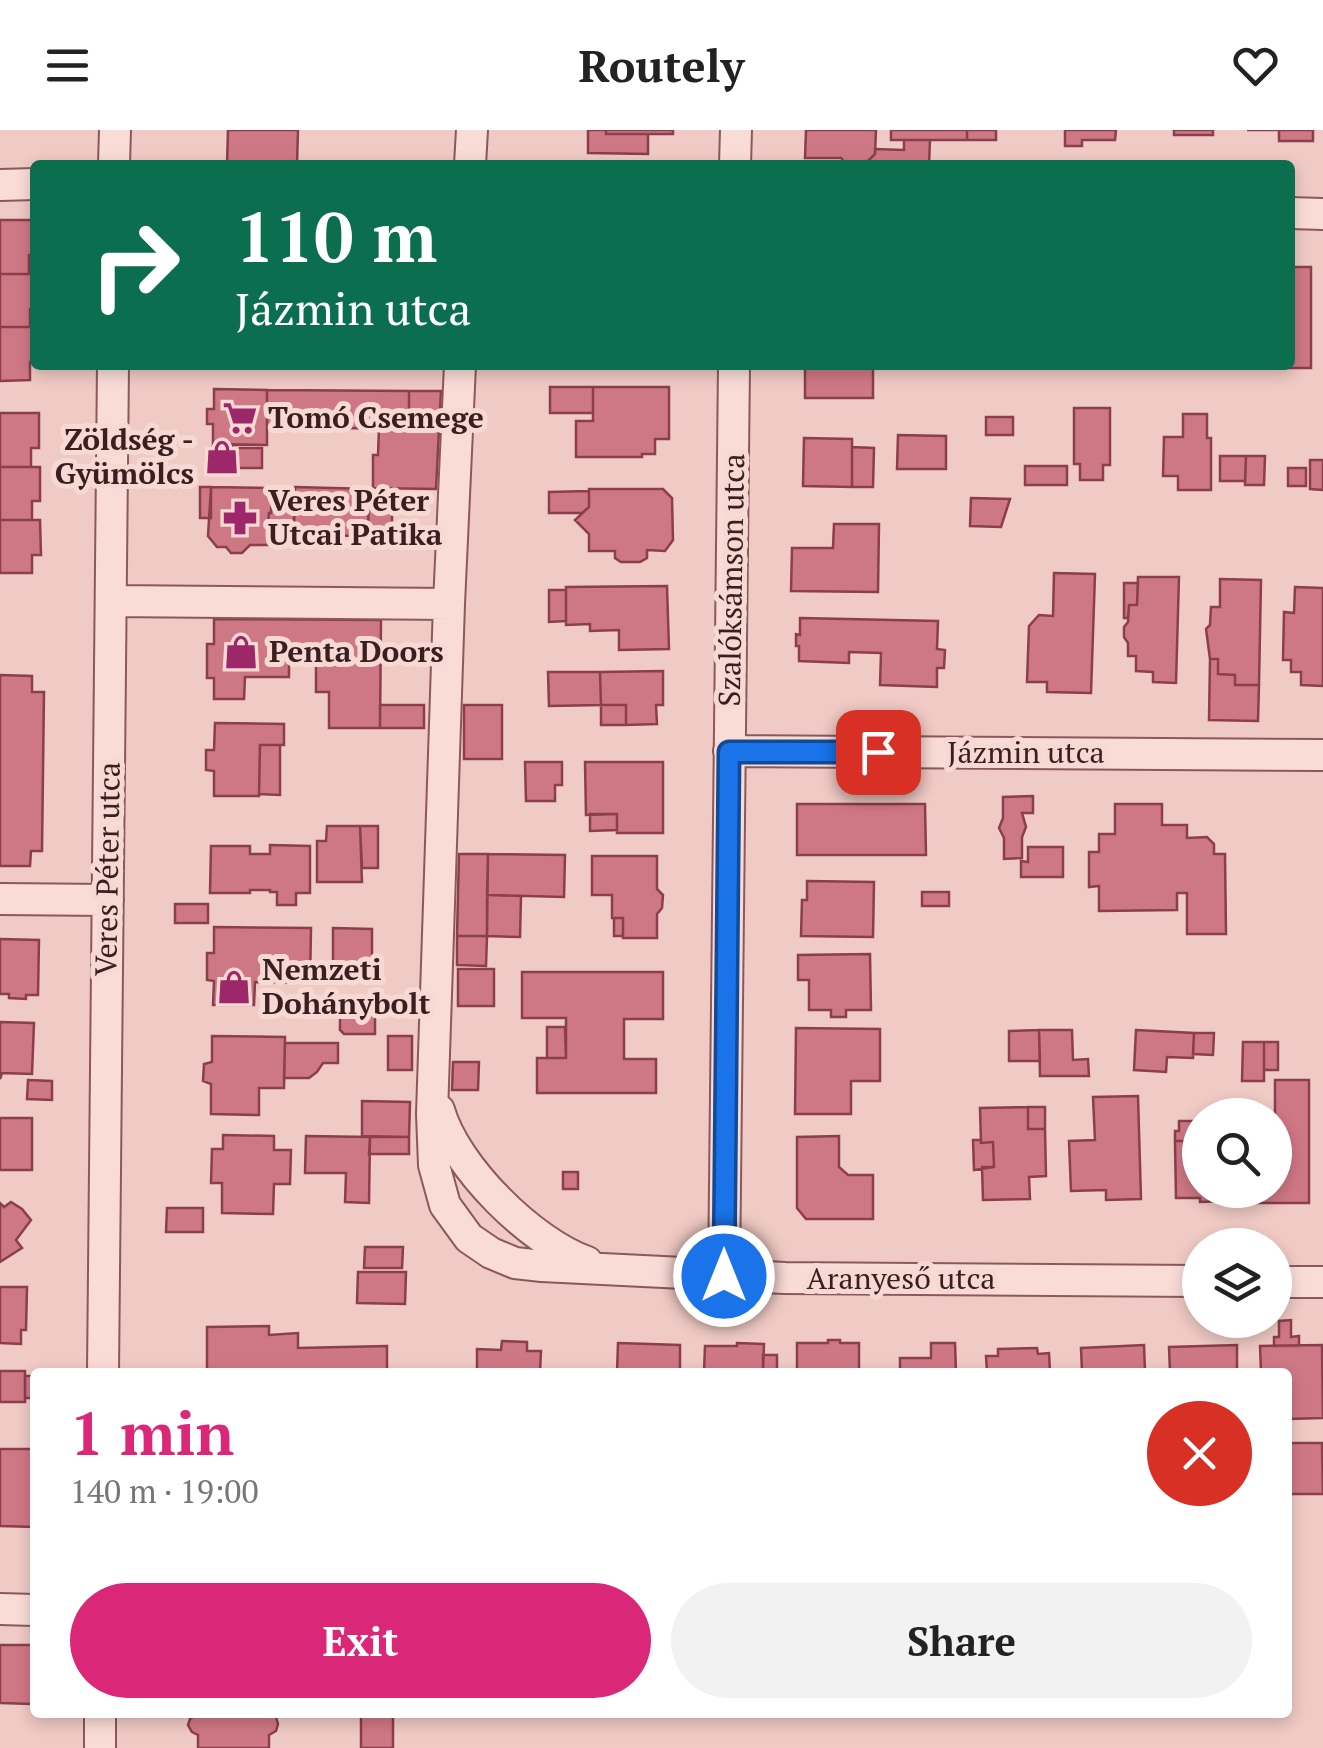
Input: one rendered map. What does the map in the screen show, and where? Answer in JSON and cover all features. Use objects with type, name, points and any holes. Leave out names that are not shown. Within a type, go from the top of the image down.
[{"type":"street","points":[[114,160],[115,130]]},
{"type":"street","points":[[470,160],[472,130]]},
{"type":"street","points":[[735,160],[736,130]]},
{"type":"street","points":[[0,184],[30,184]]},
{"type":"street","points":[[1295,213],[1323,214]]},
{"type":"street","name":"Veres Péter utca","points":[[103,1368],[113,370]]},
{"type":"street","points":[[460,370],[433,1077],[437,1104],[449,1137],[465,1161],[528,1229],[582,1261],[612,1270]]},
{"type":"street","name":"Szalóksámson utca","points":[[724,1276],[734,370]]},
{"type":"street","points":[[110,601],[449,604]]},
{"type":"street","name":"Jázmin utca","points":[[729,752],[1323,755]]},
{"type":"street","points":[[0,898],[108,900]]},
{"type":"street","name":"Aranyeső utca","points":[[433,1077],[434,1164],[444,1205],[460,1228],[502,1259],[542,1266],[785,1278],[1182,1281]]},
{"type":"street","points":[[1292,1282],[1323,1282]]},
{"type":"street","points":[[0,1609],[30,1610]]},
{"type":"street","points":[[100,1718],[100,1748]]},
{"type":"building","points":[[228,130],[298,130],[297,160],[227,160]]},
{"type":"building","points":[[588,130],[648,134],[648,154],[588,153]]},
{"type":"building","points":[[606,130],[673,130],[673,134],[606,134]]},
{"type":"building","points":[[806,130],[876,130],[875,154],[869,160],[805,158]]},
{"type":"building","points":[[891,130],[967,130],[967,140],[891,140]]},
{"type":"building","points":[[967,130],[996,130],[996,140],[967,140]]},
{"type":"building","points":[[1065,130],[1116,130],[1115,140],[1082,140],[1082,146],[1065,146]]},
{"type":"building","points":[[1174,130],[1213,130],[1213,135],[1174,135]]},
{"type":"building","points":[[1279,130],[1313,130],[1313,141],[1279,141]]},
{"type":"building","points":[[904,140],[930,140],[929,160],[869,160],[875,149],[904,150]]},
{"type":"building","points":[[0,220],[30,220],[29,274],[0,274]]},
{"type":"building","points":[[1295,267],[1311,267],[1311,368],[1295,368]]},
{"type":"building","points":[[0,274],[30,274],[30,327],[0,327]]},
{"type":"building","points":[[0,327],[30,327],[30,380],[0,381]]},
{"type":"building","points":[[805,370],[873,370],[873,398],[805,398]]},
{"type":"building","points":[[550,387],[593,387],[593,413],[550,413]]},
{"type":"building","points":[[593,387],[669,387],[669,439],[655,439],[655,454],[642,457],[576,457],[576,421],[593,421]]},
{"type":"building","points":[[214,389],[267,390],[267,445],[213,444],[213,424],[207,424],[207,409],[214,409]]},
{"type":"building","points":[[267,390],[409,391],[409,429],[267,427]]},
{"type":"building","points":[[409,391],[441,391],[436,489],[373,488],[373,455],[378,455],[379,428],[409,429]]},
{"type":"building","points":[[1074,408],[1110,408],[1110,465],[1103,465],[1103,480],[1080,480],[1080,464],[1074,464]]},
{"type":"building","points":[[0,413],[39,413],[39,448],[31,448],[31,467],[0,467]]},
{"type":"building","points":[[1183,414],[1207,414],[1211,490],[1178,490],[1178,476],[1163,476],[1164,437],[1183,437]]},
{"type":"building","points":[[986,417],[1013,417],[1013,435],[986,435]]},
{"type":"building","points":[[898,435],[946,436],[946,469],[897,469]]},
{"type":"building","points":[[804,438],[852,439],[852,487],[803,486]]},
{"type":"building","points":[[213,444],[232,445],[231,468],[213,468]]},
{"type":"building","points":[[852,447],[874,448],[873,487],[852,487]]},
{"type":"building","points":[[232,448],[262,448],[262,468],[231,468]]},
{"type":"building","points":[[1220,456],[1246,456],[1245,481],[1220,481]]},
{"type":"building","points":[[1246,456],[1265,456],[1264,485],[1245,485]]},
{"type":"building","points":[[1310,460],[1323,460],[1323,490],[1310,489]]},
{"type":"building","points":[[1025,466],[1067,466],[1067,485],[1025,485]]},
{"type":"building","points":[[0,467],[40,467],[40,501],[32,501],[32,520],[0,520]]},
{"type":"building","points":[[1288,468],[1306,468],[1306,486],[1288,486]]},
{"type":"building","points":[[200,487],[211,487],[211,518],[200,518]]},
{"type":"building","points":[[211,487],[272,488],[270,545],[250,545],[242,553],[217,547],[208,536]]},
{"type":"building","points":[[295,487],[369,489],[368,536],[294,535]]},
{"type":"building","points":[[589,489],[663,489],[672,498],[673,540],[665,551],[647,550],[647,558],[640,562],[621,562],[615,558],[615,551],[589,551],[589,534],[575,520],[589,507]]},
{"type":"building","points":[[589,491],[589,507],[582,513],[549,513],[549,492]]},
{"type":"building","points":[[369,492],[392,492],[392,534],[368,534]]},
{"type":"building","points":[[971,498],[1010,499],[1001,527],[970,526]]},
{"type":"building","points":[[271,509],[294,510],[294,541],[271,541]]},
{"type":"building","points":[[0,520],[40,520],[41,555],[32,555],[32,573],[0,573]]},
{"type":"building","points":[[834,524],[879,524],[878,592],[791,591],[792,548],[833,548]]},
{"type":"building","points":[[1054,573],[1095,574],[1091,693],[1047,692],[1047,682],[1027,682],[1029,626],[1039,615],[1053,616]]},
{"type":"building","points":[[1138,577],[1179,577],[1176,683],[1153,682],[1153,672],[1136,671],[1136,656],[1128,656],[1124,627],[1129,605],[1137,605]]},
{"type":"building","points":[[1220,579],[1261,580],[1259,685],[1235,685],[1235,675],[1218,674],[1218,659],[1210,659],[1206,629],[1210,625],[1211,607],[1220,607]]},
{"type":"building","points":[[1124,583],[1138,583],[1137,605],[1129,605],[1128,618],[1124,618]]},
{"type":"building","points":[[667,586],[669,649],[619,650],[619,630],[590,631],[590,624],[566,625],[566,587]]},
{"type":"building","points":[[1295,587],[1323,588],[1323,686],[1301,685],[1301,672],[1291,672],[1291,660],[1283,660],[1284,612],[1294,613]]},
{"type":"building","points":[[549,590],[566,590],[566,621],[549,622]]},
{"type":"building","points":[[800,618],[938,621],[937,649],[945,650],[944,668],[937,668],[937,687],[880,685],[881,653],[849,652],[849,663],[799,661],[796,634],[800,635]]},
{"type":"building","points":[[214,619],[381,620],[380,728],[329,728],[329,692],[316,692],[316,662],[302,662],[302,653],[289,653],[289,677],[245,677],[244,699],[214,699],[214,678],[207,678],[207,644],[214,644]]},
{"type":"building","points":[[1210,659],[1218,659],[1218,674],[1235,675],[1235,685],[1259,685],[1258,721],[1209,720]]},
{"type":"building","points":[[663,671],[663,705],[656,705],[657,724],[626,725],[626,705],[601,705],[600,672]]},
{"type":"building","points":[[548,672],[600,672],[601,705],[549,706]]},
{"type":"building","points":[[0,675],[32,676],[32,692],[44,692],[42,851],[31,851],[30,866],[0,866]]},
{"type":"building","points":[[380,705],[424,705],[424,728],[380,728]]},
{"type":"building","points":[[464,705],[502,705],[502,759],[464,759]]},
{"type":"building","points":[[601,705],[626,705],[626,725],[601,725]]},
{"type":"building","points":[[215,723],[284,724],[284,745],[260,745],[259,796],[214,796],[214,771],[206,770],[206,750],[214,750]]},
{"type":"building","points":[[260,745],[280,745],[280,795],[259,794]]},
{"type":"building","points":[[525,762],[562,762],[562,785],[555,785],[555,801],[526,801]]},
{"type":"building","points":[[585,762],[663,762],[663,833],[617,833],[617,814],[586,815]]},
{"type":"building","points":[[1033,796],[1033,813],[1022,813],[1026,827],[1022,858],[1004,859],[1004,838],[999,828],[1003,797]]},
{"type":"building","points":[[797,804],[925,804],[926,855],[797,855]]},
{"type":"building","points":[[1115,804],[1162,804],[1162,825],[1187,825],[1187,838],[1207,837],[1214,844],[1214,854],[1225,854],[1226,934],[1187,934],[1187,893],[1177,893],[1177,910],[1099,911],[1099,886],[1089,887],[1089,852],[1099,852],[1099,834],[1115,834]]},
{"type":"building","points":[[590,814],[617,814],[617,830],[590,831]]},
{"type":"building","points":[[327,826],[360,826],[362,882],[317,882],[317,841],[326,841]]},
{"type":"building","points":[[360,826],[378,826],[378,868],[362,868]]},
{"type":"building","points":[[270,845],[310,846],[310,893],[296,893],[296,905],[277,905],[277,892],[270,890],[210,893],[211,846],[250,846],[250,854],[270,854]]},
{"type":"building","points":[[1028,847],[1063,847],[1063,877],[1021,877],[1021,861],[1028,862]]},
{"type":"building","points":[[459,854],[488,854],[487,936],[457,936]]},
{"type":"building","points":[[488,854],[565,855],[564,897],[487,895]]},
{"type":"building","points":[[592,856],[657,856],[657,889],[663,895],[657,914],[657,938],[623,938],[623,918],[612,918],[612,895],[592,895]]},
{"type":"building","points":[[807,881],[874,882],[873,937],[801,936]]},
{"type":"building","points":[[922,892],[949,892],[949,906],[922,906]]},
{"type":"building","points":[[487,895],[521,896],[520,937],[487,936]]},
{"type":"building","points":[[175,904],[208,904],[208,923],[175,923]]},
{"type":"building","points":[[614,918],[623,918],[623,936],[614,936]]},
{"type":"building","points":[[214,927],[311,928],[310,983],[255,982],[254,1005],[213,1005],[214,981],[207,980],[207,953],[214,953]]},
{"type":"building","points":[[333,928],[372,929],[372,968],[333,968]]},
{"type":"building","points":[[457,936],[487,936],[486,966],[457,965]]},
{"type":"building","points":[[0,939],[39,940],[38,995],[26,995],[26,999],[0,994]]},
{"type":"building","points":[[870,954],[871,1010],[846,1010],[846,1017],[831,1017],[831,1010],[809,1010],[809,980],[798,980],[798,955]]},
{"type":"building","points":[[458,969],[494,969],[494,1006],[458,1006]]},
{"type":"building","points":[[522,972],[663,972],[663,1019],[624,1019],[624,1059],[656,1059],[656,1093],[537,1093],[537,1058],[566,1058],[566,1018],[522,1018]]},
{"type":"building","points":[[375,1016],[375,1034],[344,1034],[340,1019]]},
{"type":"building","points":[[0,1022],[34,1023],[32,1074],[2,1073],[0,1079]]},
{"type":"building","points":[[547,1027],[565,1027],[566,1058],[547,1058]]},
{"type":"building","points":[[796,1028],[880,1029],[880,1081],[851,1081],[851,1114],[795,1114]]},
{"type":"building","points":[[1039,1030],[1040,1061],[1009,1061],[1009,1031]]},
{"type":"building","points":[[1039,1030],[1072,1030],[1073,1060],[1088,1059],[1089,1076],[1040,1076]]},
{"type":"building","points":[[1136,1030],[1194,1033],[1193,1058],[1167,1057],[1166,1072],[1134,1070]]},
{"type":"building","points":[[1194,1033],[1214,1033],[1213,1055],[1193,1054]]},
{"type":"building","points":[[212,1036],[285,1037],[284,1088],[259,1088],[259,1115],[211,1114],[211,1084],[203,1081],[204,1064],[212,1062]]},
{"type":"building","points":[[388,1036],[412,1036],[412,1070],[388,1070]]},
{"type":"building","points":[[1243,1042],[1264,1042],[1264,1081],[1242,1081]]},
{"type":"building","points":[[1264,1042],[1278,1042],[1278,1070],[1264,1070]]},
{"type":"building","points":[[285,1043],[338,1043],[338,1063],[323,1063],[309,1078],[284,1078]]},
{"type":"building","points":[[453,1062],[479,1062],[478,1090],[452,1090]]},
{"type":"building","points":[[28,1080],[52,1081],[52,1100],[27,1099]]},
{"type":"building","points":[[1275,1080],[1309,1080],[1309,1203],[1292,1203],[1292,1098],[1275,1098]]},
{"type":"building","points":[[1138,1096],[1141,1199],[1106,1200],[1106,1190],[1071,1191],[1069,1141],[1095,1140],[1093,1097]]},
{"type":"building","points":[[362,1101],[410,1102],[409,1137],[362,1136]]},
{"type":"building","points":[[1028,1107],[1028,1129],[1045,1129],[1046,1176],[1029,1177],[1030,1199],[983,1200],[982,1167],[994,1167],[993,1142],[981,1143],[980,1108]]},
{"type":"building","points":[[1028,1107],[1045,1107],[1045,1129],[1028,1129]]},
{"type":"building","points":[[0,1118],[32,1118],[32,1170],[0,1170]]},
{"type":"building","points":[[1182,1121],[1182,1141],[1175,1141],[1175,1131],[1179,1131]]},
{"type":"building","points":[[223,1135],[274,1136],[274,1150],[291,1150],[290,1184],[274,1184],[273,1214],[222,1213],[222,1183],[211,1183],[212,1149],[223,1149]]},
{"type":"building","points":[[306,1136],[370,1137],[369,1203],[345,1202],[346,1173],[305,1173]]},
{"type":"building","points":[[839,1136],[839,1167],[848,1175],[873,1175],[873,1219],[806,1219],[797,1208],[797,1137]]},
{"type":"building","points":[[370,1137],[409,1137],[409,1154],[369,1154]]},
{"type":"building","points":[[973,1140],[993,1142],[994,1167],[974,1170]]},
{"type":"building","points":[[1175,1141],[1182,1141],[1182,1198],[1176,1198]]},
{"type":"building","points":[[563,1172],[578,1172],[578,1189],[563,1189]]},
{"type":"building","points":[[11,1202],[31,1220],[16,1240],[22,1248],[0,1262],[0,1203],[4,1207]]},
{"type":"building","points":[[167,1208],[203,1208],[203,1232],[166,1232]]},
{"type":"building","points":[[365,1247],[403,1247],[402,1268],[364,1268]]},
{"type":"building","points":[[358,1272],[406,1272],[405,1304],[357,1303]]},
{"type":"building","points":[[0,1287],[27,1287],[26,1330],[21,1330],[21,1344],[0,1343]]},
{"type":"building","points":[[269,1326],[269,1335],[298,1333],[298,1348],[387,1346],[387,1368],[207,1368],[207,1327]]},
{"type":"building","points":[[1299,1336],[1299,1346],[1274,1346],[1274,1338]]},
{"type":"building","points":[[502,1341],[527,1342],[527,1351],[541,1351],[540,1368],[477,1368],[477,1349],[501,1350]]},
{"type":"building","points":[[618,1343],[680,1345],[680,1368],[617,1368]]},
{"type":"building","points":[[797,1343],[859,1343],[859,1368],[797,1368]]},
{"type":"building","points":[[931,1343],[955,1343],[956,1368],[900,1368],[900,1358],[931,1358]]},
{"type":"building","points":[[764,1344],[763,1368],[704,1368],[705,1346]]},
{"type":"building","points":[[1144,1345],[1145,1368],[1082,1368],[1081,1348]]},
{"type":"building","points":[[1237,1345],[1237,1368],[1170,1368],[1169,1347]]},
{"type":"building","points":[[1322,1345],[1323,1418],[1292,1419],[1292,1368],[1261,1368],[1260,1346]]},
{"type":"building","points":[[1037,1348],[1038,1354],[1049,1353],[1050,1368],[987,1368],[986,1356],[998,1356],[998,1349]]},
{"type":"building","points":[[763,1355],[777,1355],[777,1368],[763,1368]]},
{"type":"building","points":[[0,1371],[25,1371],[25,1402],[0,1402]]},
{"type":"building","points":[[25,1376],[30,1376],[30,1398],[25,1398]]},
{"type":"building","points":[[1292,1443],[1322,1443],[1323,1494],[1292,1494]]},
{"type":"building","points":[[0,1449],[30,1449],[30,1527],[0,1526]]},
{"type":"building","points":[[0,1645],[30,1645],[30,1704],[0,1703]]},
{"type":"building","points":[[276,1718],[278,1724],[269,1735],[269,1748],[198,1748],[198,1735],[188,1725],[190,1719]]},
{"type":"building","points":[[361,1718],[393,1718],[393,1748],[361,1748]]},
{"type":"place","name":"Tomó Csemege","points":[[240,418]]},
{"type":"place","name":"Zöldség - Gyümölcs","points":[[222,457]]},
{"type":"place","name":"Veres Péter Utcai Patika","points":[[240,518]]},
{"type":"place","name":"Penta Doors","points":[[241,652]]},
{"type":"place","name":"Nemzeti Dohánybolt","points":[[234,987]]},
{"type":"route","points":[[724,1276],[729,752],[878,752]]}]
